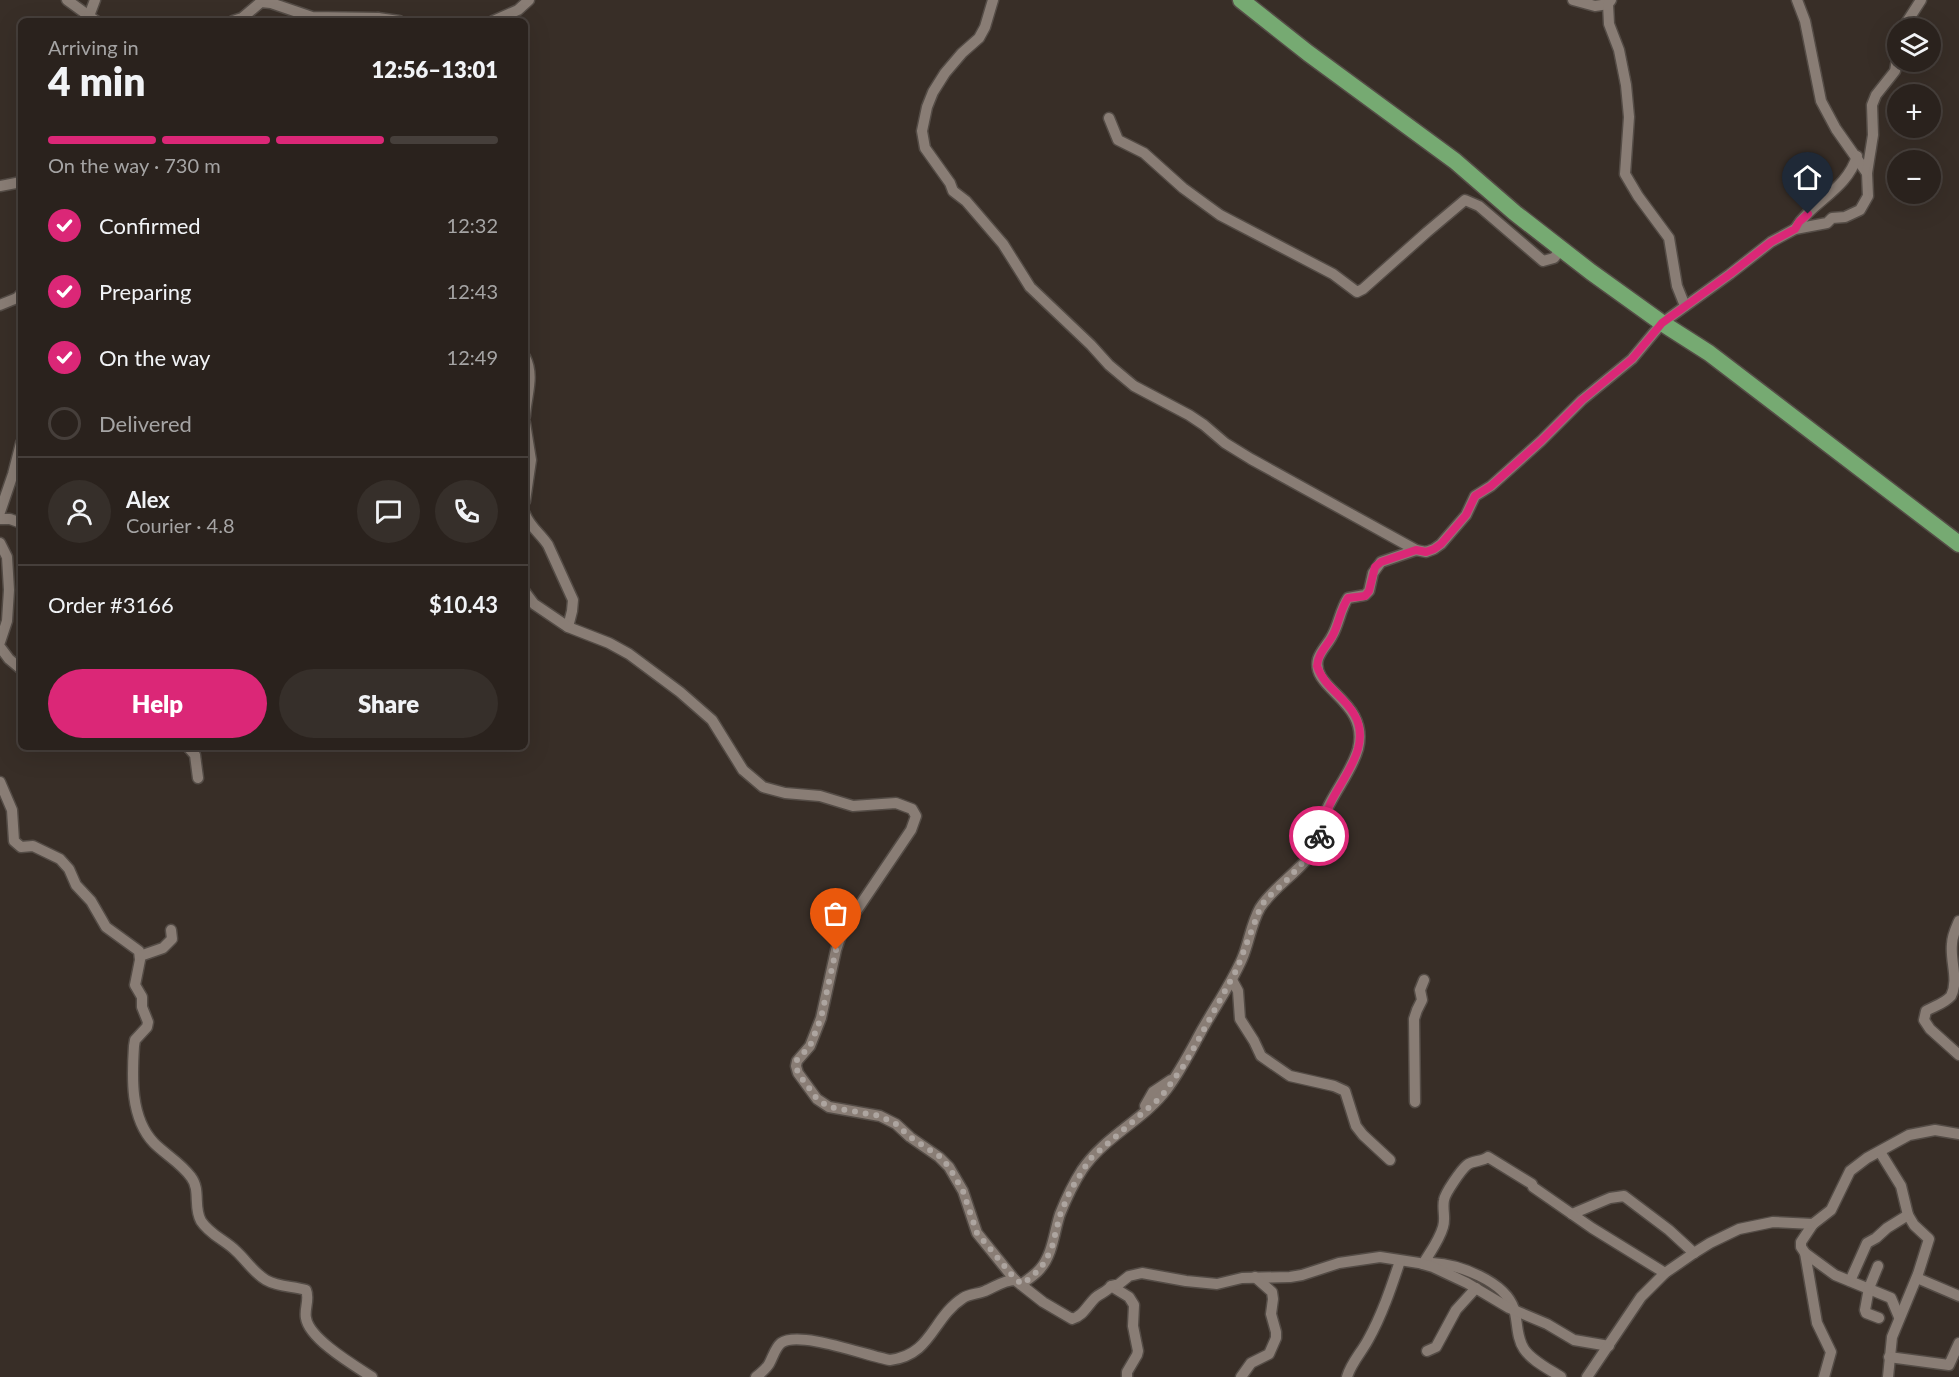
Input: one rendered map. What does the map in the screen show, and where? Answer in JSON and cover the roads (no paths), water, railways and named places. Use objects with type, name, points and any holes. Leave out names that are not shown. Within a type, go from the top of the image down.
[{"type":"highway","points":[[1241,0],[1308,53],[1455,161],[1515,213],[1591,272],[1662,323],[1709,353],[1959,544]]},
{"type":"street","points":[[67,0],[93,18],[95,0]]},
{"type":"street","points":[[288,0],[295,11]]},
{"type":"street","points":[[500,18],[518,10],[529,0]]},
{"type":"street","points":[[984,0],[987,20]]},
{"type":"street","points":[[993,0],[979,38],[937,84],[924,119],[923,141],[933,161],[953,190],[966,201],[993,232],[1030,287],[1109,365],[1134,386],[1189,415],[1225,443],[1251,459],[1416,550],[1426,552],[1441,544],[1466,515],[1475,496],[1491,486],[1582,400],[1632,359],[1662,323],[1771,242],[1795,229],[1827,223],[1832,218],[1845,217],[1860,210],[1868,196],[1867,173],[1873,135],[1872,105],[1876,95],[1894,72]]},
{"type":"street","points":[[1573,0],[1595,6],[1610,2],[1609,24],[1619,50],[1626,84],[1629,117],[1625,174],[1669,238],[1677,286],[1685,306]]},
{"type":"street","points":[[1797,0],[1805,21],[1821,101],[1836,129],[1867,173]]},
{"type":"street","points":[[1909,18],[1921,0]]},
{"type":"street","points":[[242,18],[261,2],[271,3],[312,17],[333,18]]},
{"type":"street","points":[[1109,118],[1118,140],[1144,153],[1183,188],[1220,215],[1333,274],[1357,292],[1466,200],[1479,206],[1543,261],[1554,258],[1561,249]]},
{"type":"street","points":[[1795,229],[1803,217],[1846,179],[1857,156]]},
{"type":"street","points":[[0,186],[18,183]]},
{"type":"street","points":[[0,305],[18,297]]},
{"type":"street","points":[[528,363],[530,379],[528,394]]},
{"type":"street","points":[[528,442],[531,460],[528,480]]},
{"type":"street","points":[[0,512],[18,454]]},
{"type":"street","points":[[0,519],[18,522]]},
{"type":"street","points":[[528,522],[548,545],[570,591],[573,605],[568,627]]},
{"type":"street","points":[[0,543],[7,557],[9,590],[7,621],[0,642]]},
{"type":"street","points":[[756,1377],[769,1364],[780,1344],[789,1340],[810,1340],[890,1360],[901,1359],[912,1354],[921,1346],[943,1318],[964,1298],[1008,1280],[1019,1282],[1040,1269],[1052,1247],[1060,1215],[1070,1191],[1081,1172],[1099,1149],[1161,1097],[1178,1074],[1232,980],[1265,900],[1308,857],[1315,845],[1326,812],[1353,764],[1359,747],[1359,724],[1354,712],[1320,674],[1318,660],[1332,636],[1343,605],[1348,598],[1365,596],[1369,591],[1375,567],[1392,558],[1416,550]]},
{"type":"street","points":[[528,596],[534,604],[568,627],[609,643],[629,654],[680,692],[712,720],[743,770],[763,787],[785,793],[826,797],[853,806],[896,803],[908,806],[915,813],[915,822],[900,848],[842,932],[821,1018],[810,1046],[797,1060],[796,1066],[798,1073],[817,1099],[829,1107],[880,1116],[896,1124],[949,1167],[963,1191],[977,1233],[1019,1282],[1043,1302],[1072,1319],[1079,1317],[1096,1297],[1111,1286],[1119,1284],[1129,1276],[1142,1273],[1213,1283],[1242,1278],[1290,1277],[1339,1263],[1380,1257],[1423,1264],[1476,1288],[1574,1340],[1609,1346]]},
{"type":"street","points":[[0,647],[18,666]]},
{"type":"street","points":[[191,750],[195,755],[198,778]]},
{"type":"street","points":[[0,782],[12,810],[14,841],[21,847],[33,846],[60,859],[69,869],[76,885],[91,901],[106,927],[139,951],[135,985],[142,998],[142,1007],[148,1022],[147,1027],[135,1040],[132,1082],[138,1114],[152,1141],[180,1164],[195,1181],[200,1219],[236,1250],[264,1279],[307,1292],[306,1320],[309,1326],[328,1347],[372,1377]]},
{"type":"street","points":[[1959,921],[1951,945],[1956,975],[1954,988],[1951,995],[1943,1002],[1926,1011],[1924,1020],[1930,1029],[1959,1055]]},
{"type":"street","points":[[140,956],[167,945],[172,939],[171,930]]},
{"type":"street","points":[[1232,980],[1238,991],[1240,1019],[1261,1056],[1290,1076],[1334,1086],[1345,1091],[1356,1126],[1390,1160]]},
{"type":"street","points":[[1414,1102],[1414,1019],[1422,1000],[1420,990],[1424,980]]},
{"type":"street","points":[[1824,1377],[1831,1353],[1817,1323],[1801,1242],[1813,1224],[1833,1207],[1852,1169],[1909,1135],[1944,1130],[1959,1134]]},
{"type":"street","points":[[1880,1152],[1901,1186],[1908,1215],[1914,1225],[1929,1239],[1917,1278],[1892,1337],[1888,1377]]},
{"type":"street","points":[[1423,1264],[1436,1245],[1444,1225],[1444,1200],[1448,1190],[1468,1164],[1483,1161],[1488,1157],[1665,1273]]},
{"type":"street","points":[[1572,1214],[1610,1198],[1624,1196],[1670,1230],[1694,1253]]},
{"type":"street","points":[[1850,1281],[1866,1243],[1908,1215]]},
{"type":"street","points":[[1587,1377],[1632,1309],[1665,1273],[1694,1253],[1722,1237],[1746,1228],[1773,1222],[1813,1224]]},
{"type":"street","points":[[1805,1254],[1829,1272],[1906,1302]]},
{"type":"street","points":[[1347,1377],[1378,1321],[1400,1260]]},
{"type":"street","points":[[1423,1264],[1434,1263],[1465,1269],[1498,1288],[1507,1297],[1514,1310],[1520,1339],[1526,1353],[1561,1377]]},
{"type":"street","points":[[1878,1266],[1869,1288],[1865,1311],[1879,1318]]},
{"type":"street","points":[[1241,1377],[1251,1363],[1269,1354],[1275,1343],[1276,1332],[1272,1316],[1271,1290],[1255,1277]]},
{"type":"street","points":[[1271,1290],[1290,1277]]},
{"type":"street","points":[[1917,1278],[1959,1296]]},
{"type":"street","points":[[1111,1286],[1127,1296],[1134,1305],[1133,1326],[1138,1354],[1127,1372],[1127,1377]]},
{"type":"street","points":[[1427,1351],[1436,1347],[1456,1310],[1476,1288]]},
{"type":"street","points":[[1891,1298],[1899,1317]]},
{"type":"street","points":[[1889,1357],[1949,1365],[1959,1343]]}]
